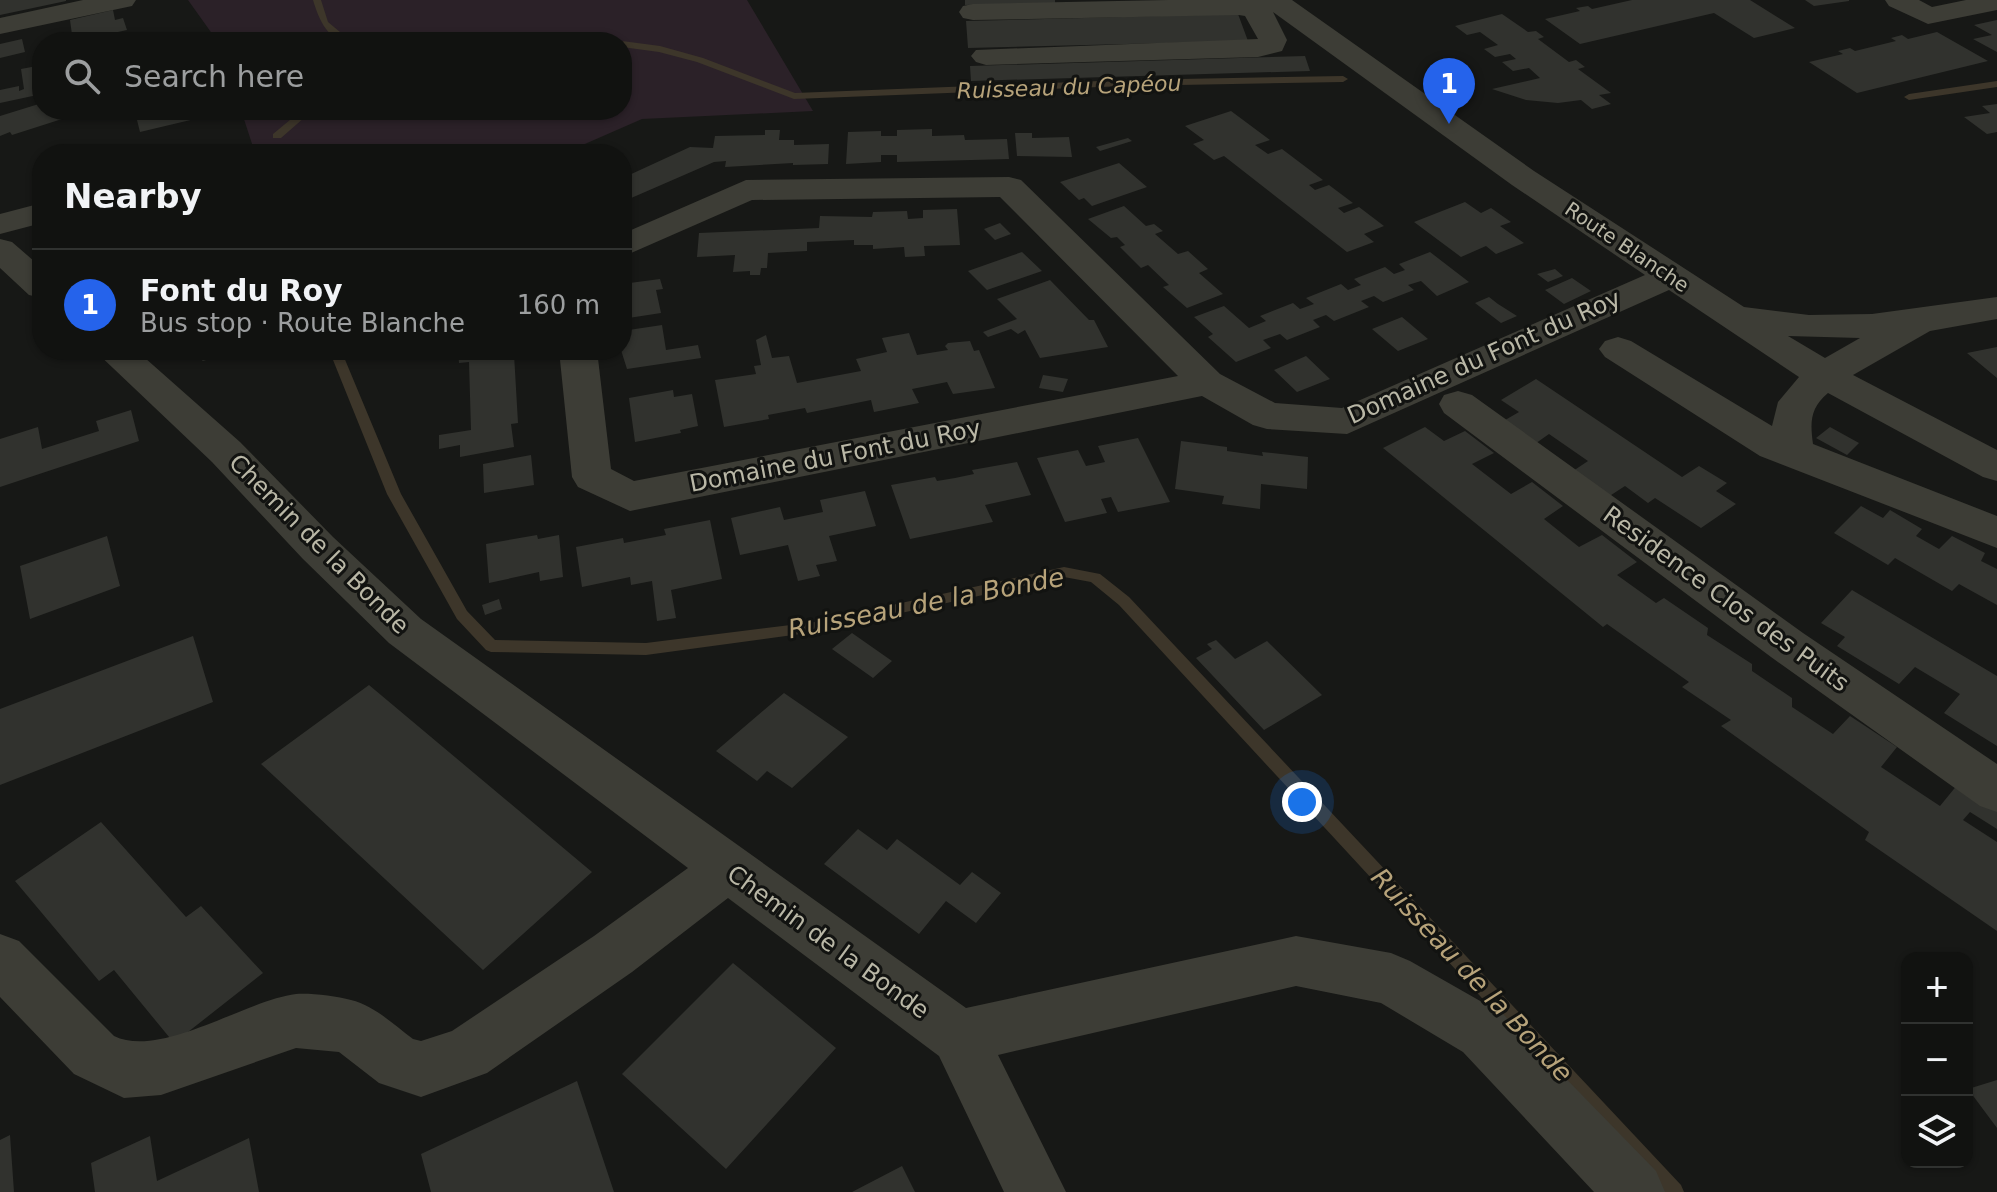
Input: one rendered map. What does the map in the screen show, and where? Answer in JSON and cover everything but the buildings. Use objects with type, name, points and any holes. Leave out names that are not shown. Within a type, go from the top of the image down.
[{"type":"street","points":[[0,26],[122,0]]},
{"type":"street","points":[[1899,0],[1928,16],[1997,2]]},
{"type":"street","points":[[973,12],[1205,4],[1284,5],[1272,45],[1258,48],[986,56]]},
{"type":"street","name":"Route Blanche","points":[[1284,5],[1523,178],[1671,277],[1827,377],[1997,467]]},
{"type":"street","name":"Domaine du Font du Roy","points":[[632,242],[746,190],[1009,187],[1207,383],[1267,416],[1347,421],[1671,277]]},
{"type":"street","points":[[0,224],[32,216]]},
{"type":"street","points":[[0,249],[32,278]]},
{"type":"street","points":[[1730,315],[1806,328],[1916,324],[1997,308]]},
{"type":"street","points":[[1794,452],[1791,412],[1808,387],[1827,377],[1857,353],[1916,324]]},
{"type":"street","points":[[1618,349],[1774,446],[1997,533]]},
{"type":"street","name":"Chemin de la Bonde","points":[[124,360],[226,452],[318,548],[405,631],[959,1037]]},
{"type":"street","name":"Domaine du Font du Roy","points":[[579,360],[592,477],[630,496],[1207,383]]},
{"type":"street","name":"Residence Clos des Puits","points":[[1458,404],[1787,645],[1997,791]]},
{"type":"street","points":[[0,959],[94,1055],[124,1070],[161,1067],[296,1021],[350,1026],[399,1063],[421,1069],[467,1054],[613,954],[728,868]]},
{"type":"street","points":[[1036,1192],[959,1037],[1296,961],[1391,979],[1483,1033],[1635,1192]]},
{"type":"shaded area","points":[[188,0],[747,0],[813,111],[642,119],[585,144],[252,144],[244,120],[632,120],[632,32],[211,32]]},
{"type":"waterway","points":[[317,0],[324,23],[335,32]]},
{"type":"waterway","name":"Ruisseau du Capéou","points":[[632,45],[700,60],[794,96],[1126,83],[1343,79]]},
{"type":"waterway","name":"Ruisseau du Capéou","points":[[1909,97],[1997,84]]},
{"type":"waterway","points":[[277,136],[296,120]]},
{"type":"waterway","name":"Ruisseau de la Bonde","points":[[339,360],[394,494],[462,615],[491,646],[646,649],[815,627],[1064,572],[1095,578],[1124,601],[1674,1192]]},
{"type":"place","name":"Font du Roy","points":[[1449,124]]}]
